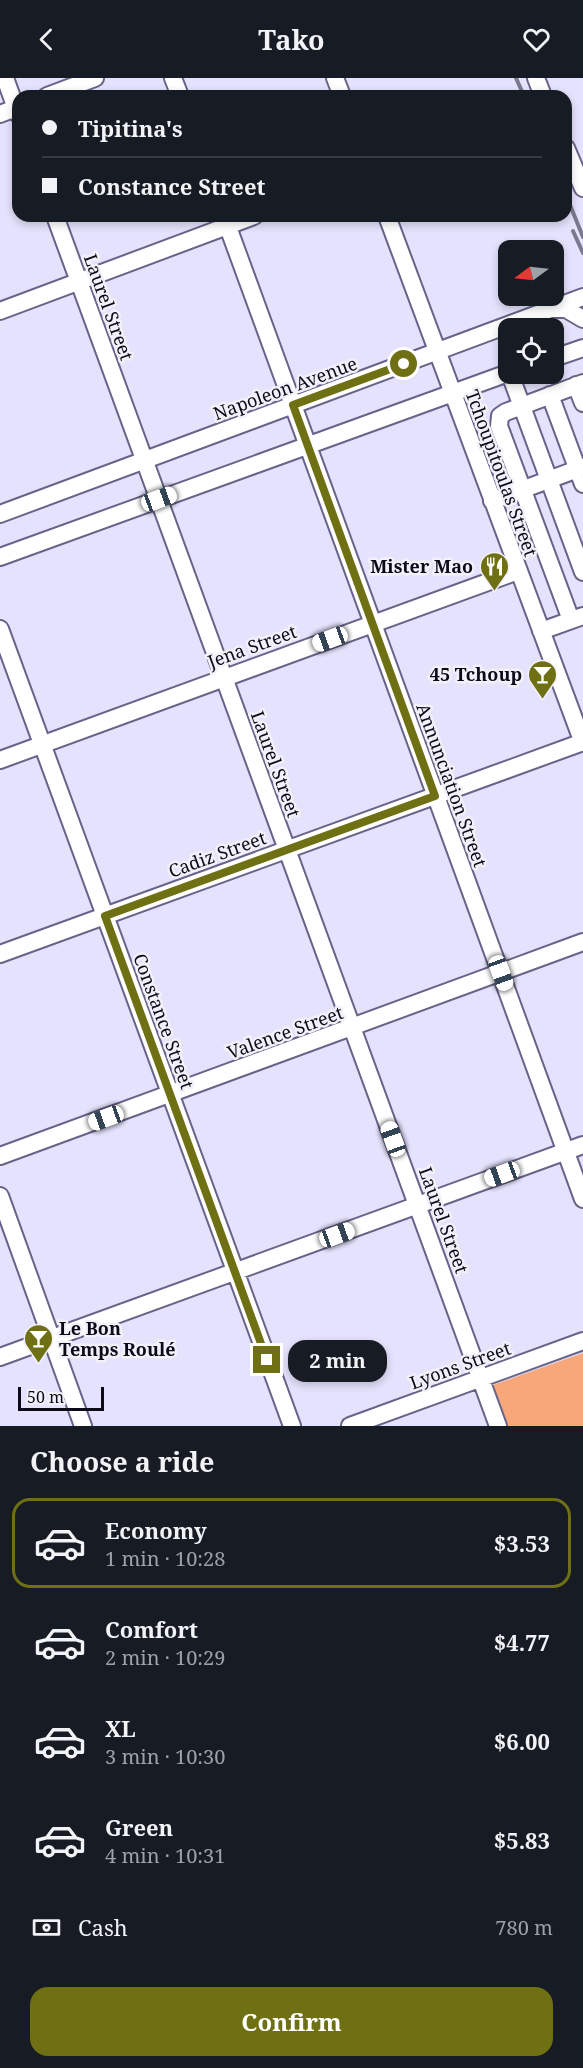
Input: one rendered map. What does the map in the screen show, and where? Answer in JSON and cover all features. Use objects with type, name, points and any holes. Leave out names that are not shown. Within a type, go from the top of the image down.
[{"type":"street","points":[[5,78],[12,107]]},
{"type":"street","points":[[63,90],[95,78]]},
{"type":"street","points":[[572,162],[583,188]]},
{"type":"street","name":"Laurel Street","points":[[57,222],[498,1426]]},
{"type":"street","points":[[0,311],[223,222]]},
{"type":"street","name":"Annunciation Street","points":[[225,222],[583,1199]]},
{"type":"street","name":"Tchoupitoulas Street","points":[[389,222],[583,742]]},
{"type":"street","name":"Napoleon Avenue","points":[[0,514],[583,297]]},
{"type":"street","points":[[549,309],[566,309],[583,320]]},
{"type":"street","points":[[568,353],[583,339]]},
{"type":"street","points":[[0,557],[498,377]]},
{"type":"street","points":[[513,384],[583,573]]},
{"type":"street","points":[[541,631],[577,618],[522,489],[499,426],[500,416],[580,384],[583,403]]},
{"type":"street","points":[[492,501],[548,480],[581,473],[550,395]]},
{"type":"street","name":"Jena Street","points":[[0,759],[518,571]]},
{"type":"street","name":"Constance Street","points":[[0,629],[292,1426]]},
{"type":"street","name":"Cadiz Street","points":[[0,954],[583,742]]},
{"type":"street","name":"Valence Street","points":[[0,1156],[583,942]]},
{"type":"street","points":[[0,1357],[583,1145]]},
{"type":"street","points":[[0,1196],[83,1426]]},
{"type":"street","name":"Lyons Street","points":[[350,1426],[583,1341]]},
{"type":"shaded area","points":[[583,1353],[583,1426],[508,1426],[493,1385]]},
{"type":"railway","points":[[516,78],[521,90]]},
{"type":"railway","points":[[572,210],[583,237]]},
{"type":"railway","points":[[573,231],[583,253]]},
{"type":"place","name":"Mister Mao","points":[[494,592]]},
{"type":"place","name":"45 Tchoup","points":[[543,700]]},
{"type":"place","name":"Le Bon Temps Roulé","points":[[38,1364]]},
{"type":"route","points":[[267,1360],[105,916],[435,796],[293,405],[404,364]]}]
